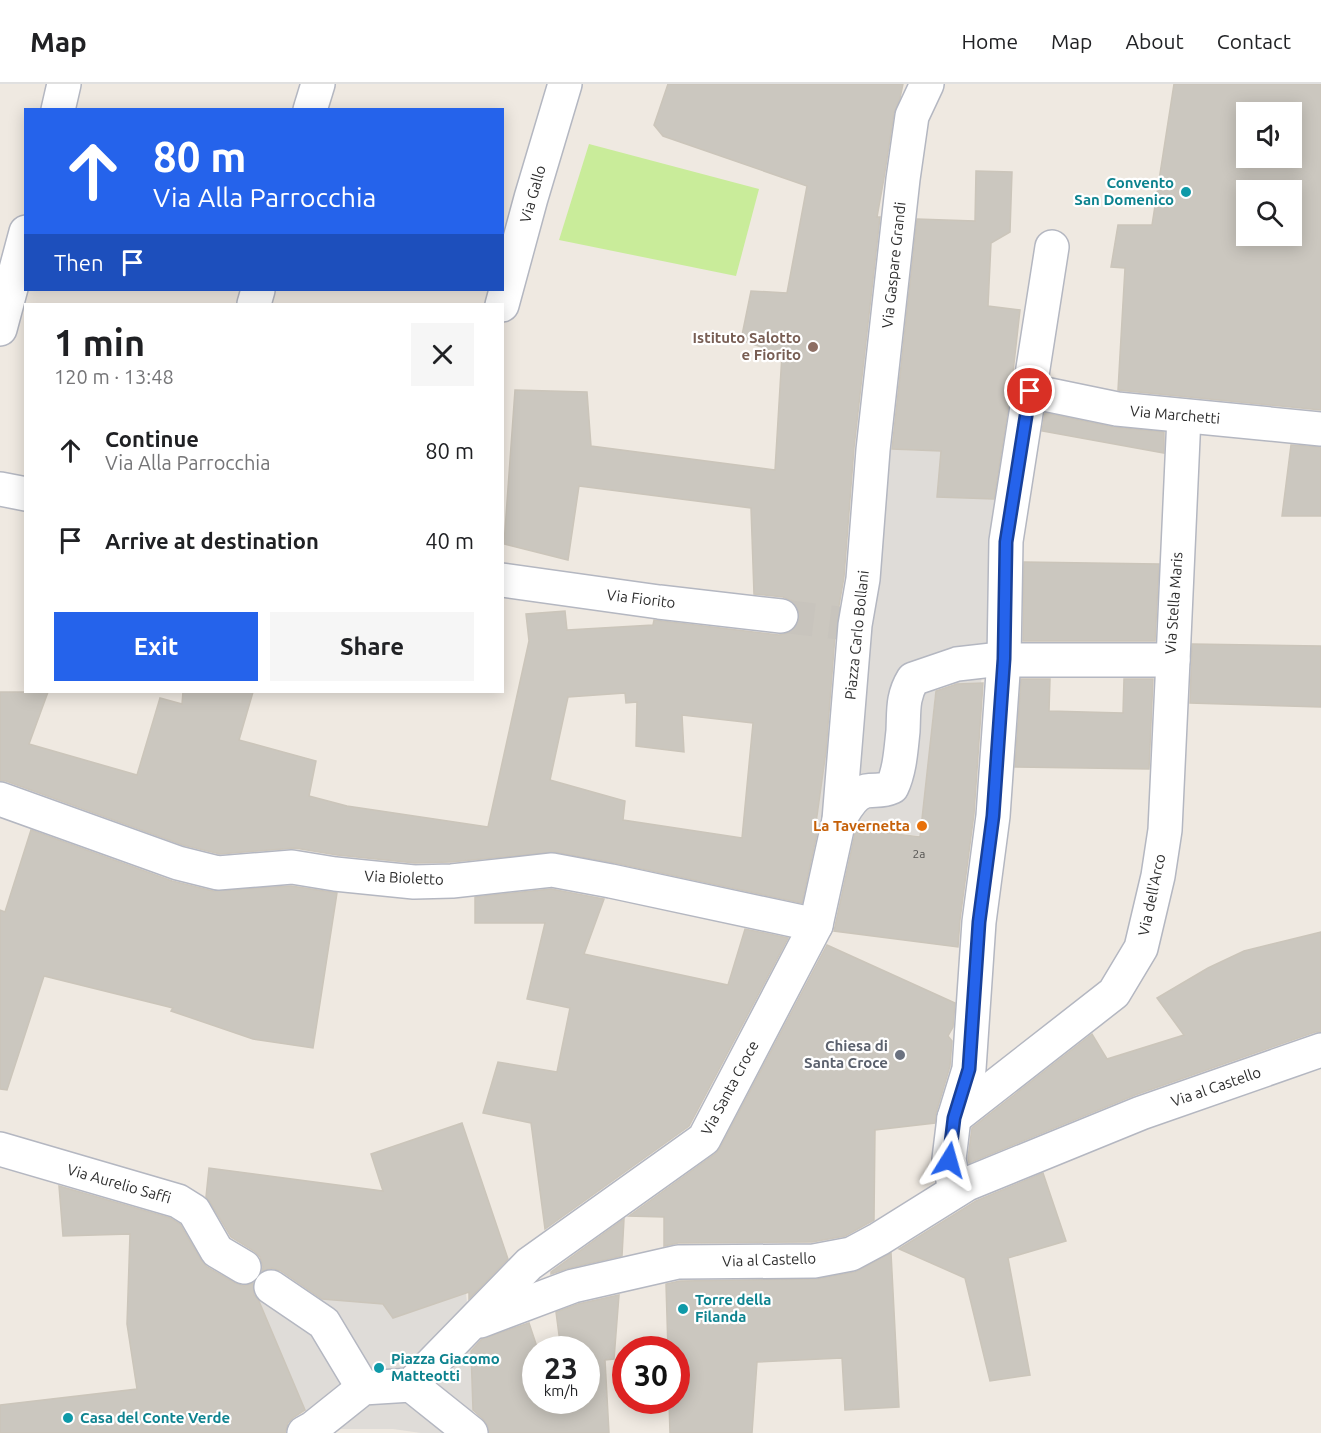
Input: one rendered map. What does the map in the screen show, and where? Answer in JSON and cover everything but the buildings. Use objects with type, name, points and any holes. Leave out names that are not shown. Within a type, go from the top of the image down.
[{"type":"street","points":[[58,108],[64,84]]},
{"type":"street","points":[[311,108],[318,84]]},
{"type":"street","name":"Via Gallo","points":[[503,303],[565,84]]},
{"type":"street","name":"Via Gaspare Grandi","points":[[873,450],[912,116],[927,84]]},
{"type":"street","points":[[0,329],[24,239]]},
{"type":"street","points":[[955,1191],[949,1160],[954,1118],[969,1069],[979,922],[993,816],[1004,659],[1006,542],[1052,247]]},
{"type":"street","name":"Via Marchetti","points":[[1030,391],[1117,410],[1321,429]]},
{"type":"street","name":"Via Stella Maris","points":[[1004,659],[1173,660],[1184,416]]},
{"type":"street","name":"Piazza Carlo Bollani","points":[[838,824],[855,625],[863,579],[873,450]]},
{"type":"street","points":[[0,489],[24,494]]},
{"type":"street","name":"Via Fiorito","points":[[504,580],[781,616]]},
{"type":"street","points":[[838,824],[852,798],[865,791],[883,791],[892,787],[896,778],[900,753],[906,690],[913,679],[957,664],[1004,659]]},
{"type":"street","name":"Via dell'Arco","points":[[954,1118],[1114,993],[1141,948],[1158,876],[1165,830],[1173,660]]},
{"type":"street","name":"Via Bioletto","points":[[0,799],[178,863],[218,873],[292,867],[414,882],[452,881],[552,870],[816,925]]},
{"type":"street","name":"Via Santa Croce","points":[[470,1324],[529,1264],[704,1139],[816,925],[838,824]]},
{"type":"street","name":"Via al Castello","points":[[470,1324],[573,1286],[678,1262],[814,1261],[851,1254],[967,1184],[1141,1113],[1321,1050]]},
{"type":"street","name":"Via Aurelio Saffi","points":[[0,1149],[178,1201],[194,1210],[217,1251],[244,1267]]},
{"type":"street","points":[[271,1287],[324,1323],[363,1388]]},
{"type":"street","points":[[411,1385],[470,1324]]},
{"type":"street","points":[[309,1430],[363,1388],[411,1385],[471,1433]]},
{"type":"green space","points":[[589,144],[759,189],[736,276],[559,240]]},
{"type":"shaded area","points":[[858,449],[941,451],[938,497],[1006,499],[981,683],[936,685],[921,836],[851,828],[816,827],[844,628]]},
{"type":"shaded area","name":"Piazza Giacomo Matteotti","points":[[279,1282],[306,1297],[383,1304],[393,1318],[466,1293],[474,1433],[421,1433],[393,1429],[323,1429],[311,1425],[256,1296]]},
{"type":"tunnel","points":[[781,616],[855,625]]},
{"type":"place","name":"Convento San Domenico","points":[[1186,192]]},
{"type":"place","name":"Istituto Salotto e Fiorito","points":[[813,347]]},
{"type":"place","name":"La Tavernetta","points":[[922,826]]},
{"type":"place","name":"Chiesa di Santa Croce","points":[[900,1055]]},
{"type":"place","name":"Torre della Filanda","points":[[683,1309]]},
{"type":"place","name":"Piazza Giacomo Matteotti","points":[[379,1368]]},
{"type":"place","name":"Casa del Conte Verde","points":[[68,1418]]},
{"type":"route","points":[[949,1160],[954,1118],[969,1069],[979,922],[993,816],[1004,659],[1006,542],[1030,391]]}]
